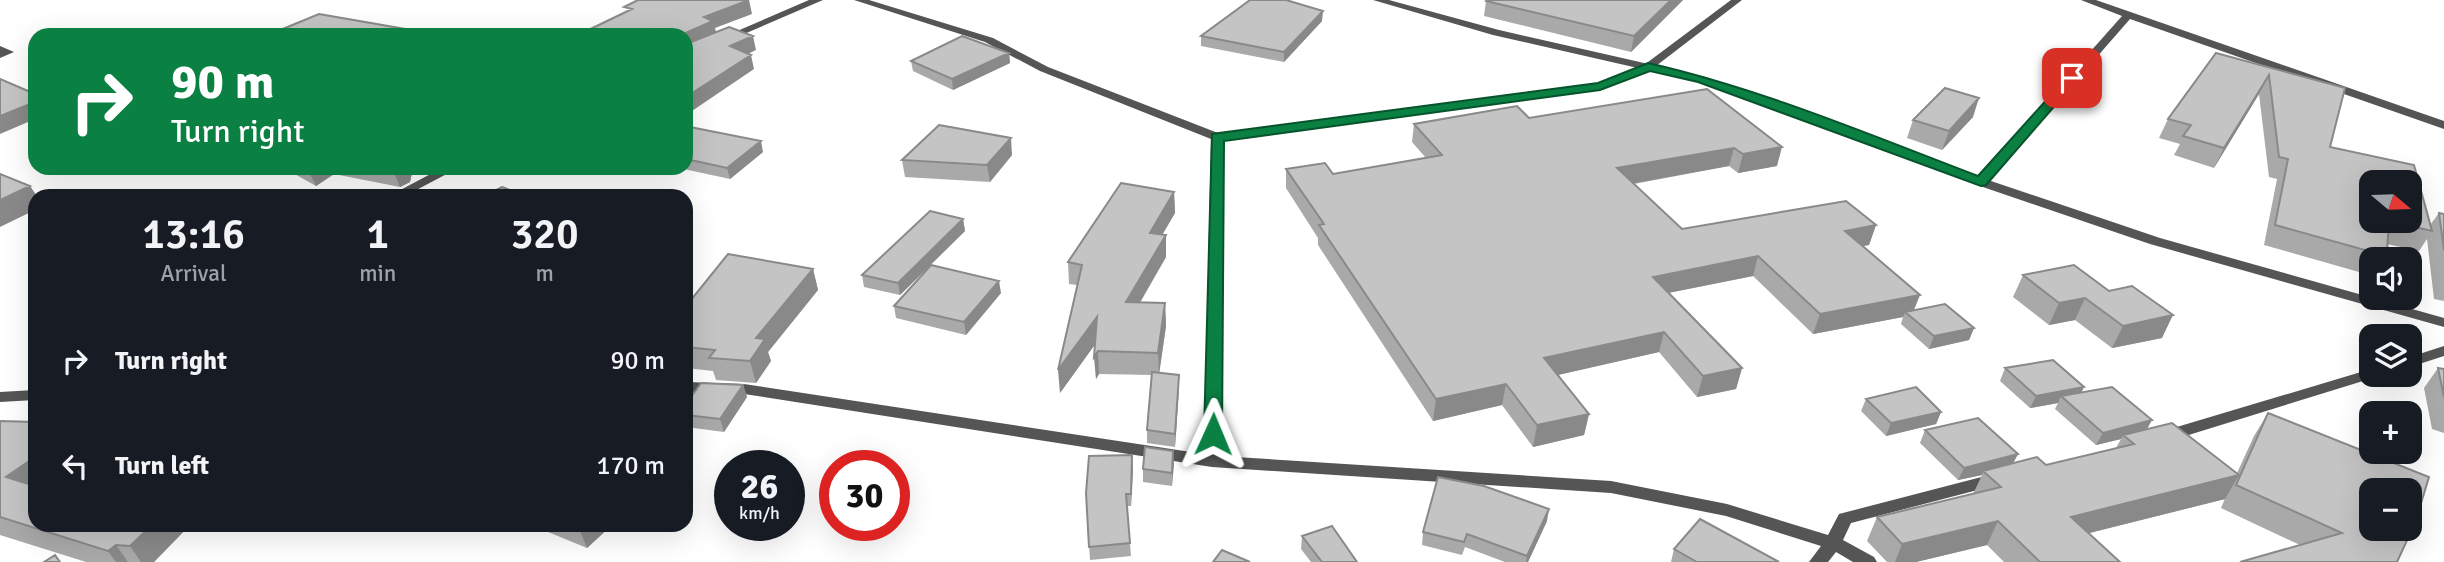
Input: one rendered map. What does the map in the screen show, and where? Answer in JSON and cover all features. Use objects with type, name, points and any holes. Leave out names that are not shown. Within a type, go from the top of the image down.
[{"type":"street","points":[[710,45],[818,0]]},
{"type":"street","points":[[859,0],[989,40],[1044,69],[1217,137],[1600,86],[1635,75],[1648,67],[1737,0]]},
{"type":"street","points":[[1378,0],[1497,33],[1702,79],[1757,97],[1981,182],[2155,241],[2444,323]]},
{"type":"street","points":[[2086,0],[2444,125]]},
{"type":"street","points":[[1981,182],[2127,16]]},
{"type":"street","points":[[0,48],[9,52],[0,55]]},
{"type":"street","points":[[1213,461],[1217,137]]},
{"type":"street","points":[[409,189],[438,175]]},
{"type":"street","points":[[2422,358],[2444,351]]},
{"type":"street","points":[[2153,440],[2359,378]]},
{"type":"street","points":[[693,387],[744,389],[1213,461],[1611,487],[1727,510],[1833,543],[1868,562]]},
{"type":"street","points":[[0,397],[28,395]]},
{"type":"street","points":[[1818,562],[1833,543],[1845,517],[2007,476]]},
{"type":"building","points":[[638,0],[749,0],[704,17],[713,21],[693,30],[593,28],[632,9],[624,7]]},
{"type":"building","points":[[1250,0],[1286,0],[1323,11],[1284,52],[1201,36]]},
{"type":"building","points":[[1487,0],[1671,0],[1634,36]]},
{"type":"building","points":[[319,14],[400,28],[285,28]]},
{"type":"building","points":[[729,27],[753,36],[730,46],[751,55],[693,92],[693,41]]},
{"type":"building","points":[[962,36],[1009,53],[952,79],[911,61]]},
{"type":"building","points":[[2216,53],[2345,88],[2330,147],[2414,165],[2415,170],[2359,170],[2359,233],[2388,233],[2387,247],[2359,248],[2275,225],[2288,159],[2279,157],[2269,75],[2224,148],[2183,136],[2191,125],[2168,119]]},
{"type":"building","points":[[0,79],[28,91],[28,105],[0,116]]},
{"type":"building","points":[[1945,88],[1979,98],[1949,131],[1913,120]]},
{"type":"building","points":[[1707,89],[1782,147],[1743,154],[1734,148],[1617,168],[1682,229],[1846,201],[1876,225],[1845,231],[1920,295],[1820,314],[1758,256],[1653,277],[1742,368],[1703,376],[1664,332],[1544,358],[1589,414],[1537,425],[1506,384],[1436,399],[1319,225],[1324,224],[1286,169],[1325,163],[1333,174],[1442,155],[1414,124],[1517,106],[1529,118]]},
{"type":"building","points":[[939,125],[1011,138],[987,165],[902,160]]},
{"type":"building","points":[[693,128],[761,141],[727,168],[693,161]]},
{"type":"building","points":[[0,174],[30,186],[0,200]]},
{"type":"building","points":[[1121,183],[1174,192],[1150,233],[1166,235],[1126,302],[1165,303],[1158,353],[1098,351],[1094,357],[1097,317],[1058,370],[1082,265],[1068,262]]},
{"type":"building","points":[[2422,194],[2432,231],[2422,229]]},
{"type":"building","points":[[930,211],[963,219],[898,283],[862,275]]},
{"type":"building","points":[[2439,213],[2444,214],[2444,250]]},
{"type":"building","points":[[728,254],[813,269],[756,338],[765,339],[750,361],[709,358],[715,350],[693,348],[693,297]]},
{"type":"building","points":[[931,265],[999,281],[964,322],[894,306]]},
{"type":"building","points":[[2074,265],[2109,291],[2132,286],[2173,315],[2123,326],[2085,298],[2059,303],[2023,275]]},
{"type":"building","points":[[1945,304],[1974,328],[1934,336],[1905,312]]},
{"type":"building","points":[[2053,360],[2084,387],[2036,396],[2005,368]]},
{"type":"building","points":[[2438,368],[2444,369],[2444,397]]},
{"type":"building","points":[[1152,372],[1179,375],[1175,434],[1147,430]]},
{"type":"building","points":[[701,383],[743,385],[720,419],[693,416],[693,394]]},
{"type":"building","points":[[1916,387],[1941,412],[1891,423],[1866,399]]},
{"type":"building","points":[[2112,387],[2152,420],[2103,433],[2061,396]]},
{"type":"building","points":[[2268,413],[2359,449],[2359,464],[2396,464],[2429,477],[2422,500],[2422,478],[2359,478],[2359,541],[2407,541],[2397,562],[2240,562],[2342,533],[2236,485]]},
{"type":"building","points":[[1978,418],[2018,454],[1964,468],[1925,430]]},
{"type":"building","points":[[0,421],[28,422],[28,462],[6,477],[28,484],[28,526],[0,517]]},
{"type":"building","points":[[2172,423],[2239,475],[2071,517],[2120,562],[2040,562],[1998,521],[1902,544],[1877,517],[2001,487],[1983,471],[2037,457],[2046,465],[2134,444],[2123,435]]},
{"type":"building","points":[[1145,447],[1173,451],[1172,473],[1143,469]]},
{"type":"building","points":[[1132,455],[1131,494],[1126,494],[1130,543],[1089,547],[1086,493],[1089,456]]},
{"type":"building","points":[[1438,477],[1484,486],[1549,509],[1527,556],[1467,534],[1464,542],[1423,532]]},
{"type":"building","points":[[1700,519],[1779,562],[1697,562],[1674,549]]},
{"type":"building","points":[[1332,526],[1357,562],[1322,562],[1302,536]]},
{"type":"building","points":[[48,532],[145,532],[130,546],[116,545],[108,551]]},
{"type":"building","points":[[1222,550],[1250,562],[1213,562]]},
{"type":"building","points":[[55,555],[60,562],[44,562]]},
{"type":"route","points":[[1213,434],[1217,137],[1600,86],[1635,75],[1648,67],[1702,79],[1757,97],[1981,182],[2072,78]]}]
